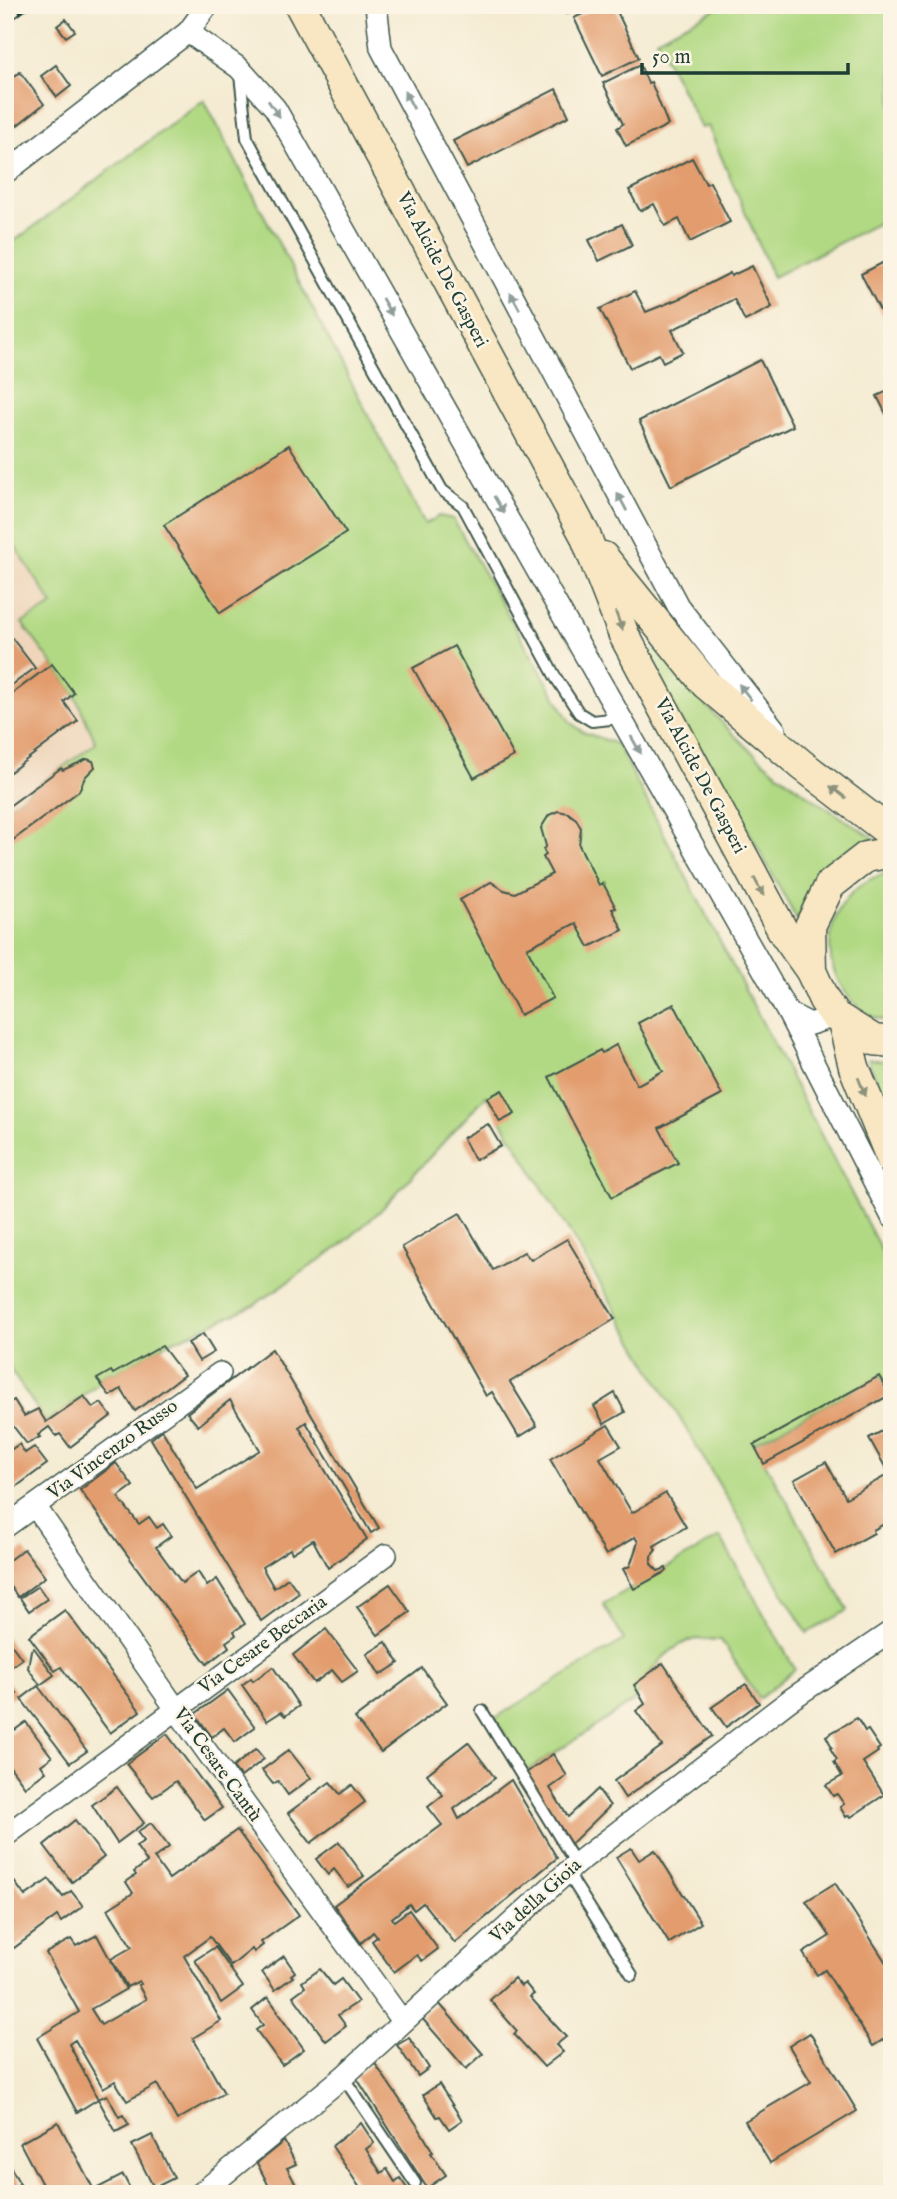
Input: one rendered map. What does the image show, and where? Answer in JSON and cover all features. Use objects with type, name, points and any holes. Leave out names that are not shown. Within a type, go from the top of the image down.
[{"type":"main road","name":"Via Alcide De Gasperi","points":[[300,5],[585,535],[624,635],[784,933],[811,971],[824,1000],[839,1019],[874,1040],[892,1042]]},
{"type":"main road","name":"Via Alcide De Gasperi","points":[[585,535],[706,684],[802,765],[892,834]]},
{"type":"main road","name":"Via Alcide De Gasperi","points":[[811,971],[810,926],[830,885],[866,857],[892,852]]},
{"type":"main road","points":[[839,1019],[854,1067],[892,1160]]},
{"type":"street","points":[[5,173],[188,32],[208,5]]},
{"type":"street","points":[[376,5],[381,48],[678,606],[802,765]]},
{"type":"street","points":[[188,32],[239,68],[275,108],[788,1013],[892,1217]]},
{"type":"street","points":[[788,1013],[810,1024],[839,1019]]},
{"type":"street","name":"Via Vincenzo Russo","points":[[5,1527],[220,1373]]},
{"type":"street","name":"Via Cesare Cantù","points":[[35,1506],[176,1709],[402,2021]]},
{"type":"street","name":"Via Cesare Beccaria","points":[[5,1836],[386,1555]]},
{"type":"street","name":"Via della Gioia","points":[[200,2194],[343,2077],[571,1868],[790,1700],[892,1631]]},
{"type":"lane","points":[[239,68],[247,138],[442,490],[463,506],[556,678],[579,713],[592,721],[620,718]]},
{"type":"lane","points":[[482,1711],[632,1976]]},
{"type":"lane","points":[[343,2077],[415,2183]]},
{"type":"shaded area","points":[[5,531],[53,605],[23,624],[74,693],[96,743],[5,809]]},
{"type":"green space","points":[[723,5],[892,5],[892,216],[773,277],[708,126],[701,128],[656,39]]},
{"type":"green space","points":[[204,100],[425,524],[439,516],[453,519],[570,722],[583,732],[617,744],[892,1271],[892,1394],[881,1376],[754,1443],[848,1610],[807,1633],[486,1096],[380,1211],[339,1247],[254,1305],[163,1346],[113,1374],[110,1371],[98,1379],[100,1382],[46,1422],[5,1362],[5,809],[96,743],[74,693],[22,623],[53,605],[5,531],[5,248]]},
{"type":"green space","points":[[657,649],[712,712],[748,748],[810,796],[876,839],[841,857],[814,885],[797,920],[717,772],[680,719],[649,651]]},
{"type":"green space","points":[[892,872],[892,1022],[867,1014],[843,989],[834,969],[830,948],[832,928],[840,909],[852,892],[870,879]]},
{"type":"green space","points":[[868,1059],[892,1062],[892,1118]]},
{"type":"green space","points":[[720,1537],[795,1669],[759,1699],[721,1640],[688,1641],[659,1661],[644,1681],[634,1701],[527,1771],[495,1718],[624,1640],[603,1604]]},
{"type":"building","points":[[563,5],[583,5],[567,14]]},
{"type":"building","points":[[601,5],[614,5],[639,58],[602,76],[574,18]]},
{"type":"building","points":[[66,19],[75,31],[66,37],[57,26]]},
{"type":"building","points":[[56,65],[71,86],[57,97],[41,76]]},
{"type":"building","points":[[640,65],[648,83],[651,82],[668,125],[626,146],[617,128],[623,124],[603,83]]},
{"type":"building","points":[[20,72],[44,104],[10,131],[5,125],[5,83]]},
{"type":"building","points":[[556,89],[569,116],[467,168],[453,141]]},
{"type":"building","points":[[692,158],[706,184],[710,182],[730,222],[690,242],[679,219],[665,226],[654,204],[640,211],[629,190]]},
{"type":"building","points":[[622,224],[632,245],[599,261],[589,240]]},
{"type":"building","points":[[892,258],[892,333],[861,274]]},
{"type":"building","points":[[752,266],[772,307],[745,321],[734,299],[672,330],[683,352],[663,362],[659,354],[630,368],[600,309],[635,291],[646,312],[730,273],[731,276]]},
{"type":"building","points":[[760,360],[793,426],[671,486],[639,421]]},
{"type":"building","points":[[892,389],[892,411],[886,414],[877,396]]},
{"type":"building","points":[[289,445],[346,533],[220,613],[164,525]]},
{"type":"building","points":[[5,629],[35,668],[5,690]]},
{"type":"building","points":[[454,646],[514,756],[474,778],[413,668]]},
{"type":"building","points":[[52,664],[74,693],[64,702],[78,721],[10,772],[5,765],[5,699]]},
{"type":"building","points":[[87,759],[93,761],[95,767],[85,777],[79,791],[5,846],[5,809],[61,768],[63,770]]},
{"type":"building","points":[[558,811],[568,813],[576,819],[581,828],[579,845],[599,885],[603,883],[616,908],[612,909],[623,930],[589,947],[576,923],[527,948],[553,998],[520,1015],[460,900],[491,882],[515,893],[552,874],[543,857],[546,855],[543,849],[546,846],[541,828],[549,815]]},
{"type":"building","points":[[674,1004],[722,1095],[659,1128],[678,1163],[612,1197],[549,1077],[600,1050],[602,1053],[616,1045],[637,1085],[663,1071],[638,1023]]},
{"type":"building","points":[[502,1090],[515,1114],[500,1122],[487,1098]]},
{"type":"building","points":[[488,1124],[501,1146],[475,1160],[463,1138]]},
{"type":"building","points":[[460,1213],[493,1270],[524,1252],[531,1260],[567,1239],[615,1319],[510,1382],[537,1426],[519,1437],[492,1392],[486,1396],[402,1247]]},
{"type":"building","points":[[203,1334],[214,1352],[199,1361],[188,1343]]},
{"type":"building","points":[[162,1346],[184,1375],[135,1411],[121,1389],[110,1396],[97,1379],[111,1371],[113,1374]]},
{"type":"building","points":[[272,1349],[379,1528],[371,1533],[306,1422],[299,1427],[367,1539],[328,1568],[313,1540],[292,1553],[290,1549],[262,1567],[274,1588],[288,1578],[299,1593],[261,1621],[151,1439],[162,1430],[197,1489],[260,1450],[230,1400],[198,1426],[187,1413]]},
{"type":"building","points":[[879,1376],[890,1395],[764,1464],[754,1445]]},
{"type":"building","points":[[615,1393],[625,1412],[604,1424],[594,1406]]},
{"type":"building","points":[[84,1396],[93,1408],[101,1403],[111,1416],[70,1447],[60,1434],[56,1436],[49,1427],[38,1435],[40,1437],[27,1444],[13,1426],[5,1431],[5,1406],[14,1400],[24,1416],[38,1409],[46,1422]]},
{"type":"building","points":[[608,1425],[621,1446],[600,1458],[632,1513],[666,1493],[686,1527],[654,1546],[656,1550],[651,1556],[651,1564],[658,1571],[666,1568],[667,1571],[634,1589],[623,1569],[630,1566],[638,1542],[635,1537],[606,1555],[550,1459]]},
{"type":"building","points":[[892,1426],[892,1520],[836,1554],[794,1480],[826,1462],[846,1498],[889,1474],[869,1438]]},
{"type":"building","points":[[19,1444],[25,1453],[34,1447],[47,1464],[5,1495],[5,1454]]},
{"type":"building","points":[[116,1463],[133,1486],[118,1497],[139,1524],[149,1517],[157,1528],[163,1524],[171,1536],[156,1547],[182,1583],[198,1572],[207,1586],[217,1579],[245,1624],[234,1631],[236,1635],[226,1642],[229,1647],[207,1664],[80,1490]]},
{"type":"building","points":[[24,1549],[45,1577],[18,1597],[5,1580],[5,1563]]},
{"type":"building","points":[[390,1584],[410,1612],[378,1635],[357,1607]]},
{"type":"building","points":[[38,1586],[47,1599],[29,1611],[20,1598]]},
{"type":"building","points":[[65,1610],[140,1711],[110,1733],[61,1667],[55,1671],[29,1636]]},
{"type":"building","points":[[326,1629],[358,1671],[342,1682],[332,1670],[314,1683],[293,1655]]},
{"type":"building","points":[[5,1636],[22,1659],[5,1671]]},
{"type":"building","points":[[386,1642],[399,1663],[380,1675],[367,1654]]},
{"type":"building","points":[[34,1648],[54,1675],[40,1685],[28,1668],[31,1650]]},
{"type":"building","points":[[663,1663],[712,1736],[625,1798],[614,1781],[662,1746],[636,1711],[645,1704],[634,1685]]},
{"type":"building","points":[[273,1667],[299,1706],[285,1716],[281,1712],[267,1721],[242,1685]]},
{"type":"building","points":[[422,1668],[447,1703],[381,1752],[355,1718]]},
{"type":"building","points":[[5,1678],[17,1693],[5,1702]]},
{"type":"building","points":[[746,1684],[759,1703],[726,1727],[712,1707]]},
{"type":"building","points":[[38,1686],[87,1751],[70,1763],[21,1699]]},
{"type":"building","points":[[228,1690],[255,1727],[235,1742],[224,1728],[212,1737],[195,1714]]},
{"type":"building","points":[[857,1718],[880,1748],[863,1762],[884,1795],[851,1817],[846,1817],[840,1807],[844,1804],[837,1794],[833,1796],[826,1785],[842,1776],[834,1762],[837,1760],[826,1736]]},
{"type":"building","points":[[26,1722],[52,1757],[41,1765],[46,1772],[25,1787],[5,1760],[5,1737]]},
{"type":"building","points":[[167,1734],[222,1808],[205,1820],[176,1781],[153,1797],[126,1764]]},
{"type":"building","points":[[468,1742],[495,1778],[454,1809],[459,1819],[511,1780],[557,1858],[455,1943],[423,1903],[414,1910],[409,1904],[392,1918],[394,1921],[409,1910],[438,1949],[422,1961],[417,1955],[394,1972],[372,1941],[377,1937],[373,1932],[361,1943],[334,1905],[442,1825],[428,1807],[443,1795],[427,1774]]},
{"type":"building","points":[[256,1749],[264,1759],[241,1777],[233,1767]]},
{"type":"building","points":[[289,1750],[311,1778],[288,1795],[278,1781],[273,1784],[262,1770]]},
{"type":"building","points":[[553,1754],[567,1776],[550,1788],[568,1817],[598,1789],[610,1806],[571,1844],[526,1773]]},
{"type":"building","points":[[330,1782],[340,1794],[352,1785],[365,1802],[311,1843],[288,1813]]},
{"type":"building","points":[[117,1787],[144,1823],[117,1843],[92,1805]]},
{"type":"building","points":[[75,1820],[104,1857],[72,1882],[44,1845]]},
{"type":"building","points":[[151,1823],[169,1847],[154,1858],[169,1879],[237,1830],[299,1915],[261,1942],[263,1945],[254,1952],[252,1949],[231,1966],[210,1937],[184,1956],[221,2021],[193,2038],[224,2093],[177,2120],[157,2084],[127,2101],[115,2081],[103,2088],[75,2040],[69,2044],[98,2099],[77,2112],[37,2038],[79,2012],[46,1953],[71,1939],[76,1946],[97,1935],[126,1989],[91,2009],[101,2025],[146,1999],[138,1985],[141,1984],[139,1981],[127,1987],[111,1959],[132,1947],[108,1909],[133,1893],[126,1882],[147,1862],[136,1846],[144,1841],[137,1832]]},
{"type":"building","points":[[339,1842],[364,1876],[348,1887],[334,1869],[328,1875],[316,1859]]},
{"type":"building","points":[[631,1848],[639,1860],[655,1850],[701,1923],[669,1943],[616,1857]]},
{"type":"building","points":[[5,1869],[25,1896],[49,1879],[63,1897],[71,1891],[83,1906],[61,1922],[57,1916],[14,1948],[5,1936]]},
{"type":"building","points":[[835,1883],[892,1972],[892,1982],[885,1987],[892,1997],[892,2034],[873,2046],[825,1970],[817,1975],[803,1953],[830,1936],[806,1901]]},
{"type":"building","points":[[215,1947],[243,1987],[221,2003],[195,1960]]},
{"type":"building","points":[[284,1956],[295,1972],[291,1975],[293,1977],[275,1990],[262,1972]]},
{"type":"building","points":[[320,1969],[333,1985],[341,1979],[358,2002],[338,2015],[346,2026],[326,2041],[293,1996],[305,1987],[302,1982]]},
{"type":"building","points":[[514,1978],[521,1986],[525,1983],[534,1994],[530,1997],[566,2037],[556,2045],[563,2052],[544,2067],[514,2034],[517,2031],[490,2000]]},
{"type":"building","points":[[268,1997],[304,2049],[282,2065],[256,2030],[263,2025],[252,2010]]},
{"type":"building","points":[[438,2002],[483,2054],[466,2069],[421,2017]]},
{"type":"building","points":[[810,2033],[857,2111],[770,2163],[745,2121],[811,2082],[789,2046]]},
{"type":"building","points":[[409,2038],[429,2068],[418,2076],[397,2045]]},
{"type":"building","points":[[374,2062],[419,2128],[446,2175],[427,2188],[356,2077]]},
{"type":"building","points":[[439,2084],[462,2120],[449,2129],[440,2116],[437,2117],[423,2095]]},
{"type":"building","points":[[107,2095],[119,2117],[123,2115],[129,2125],[116,2132],[98,2099]]},
{"type":"building","points":[[58,2122],[94,2190],[123,2175],[133,2194],[47,2194],[20,2143]]},
{"type":"building","points":[[361,2123],[374,2143],[366,2149],[381,2173],[387,2169],[395,2182],[400,2178],[411,2194],[364,2194],[332,2146]]},
{"type":"building","points":[[152,2135],[174,2178],[154,2188],[132,2145]]},
{"type":"building","points":[[284,2141],[296,2164],[287,2168],[301,2194],[273,2194],[257,2163]]},
{"type":"building","points":[[5,2157],[20,2184],[5,2192]]},
{"type":"railway","points":[[5,21],[27,5]]}]
